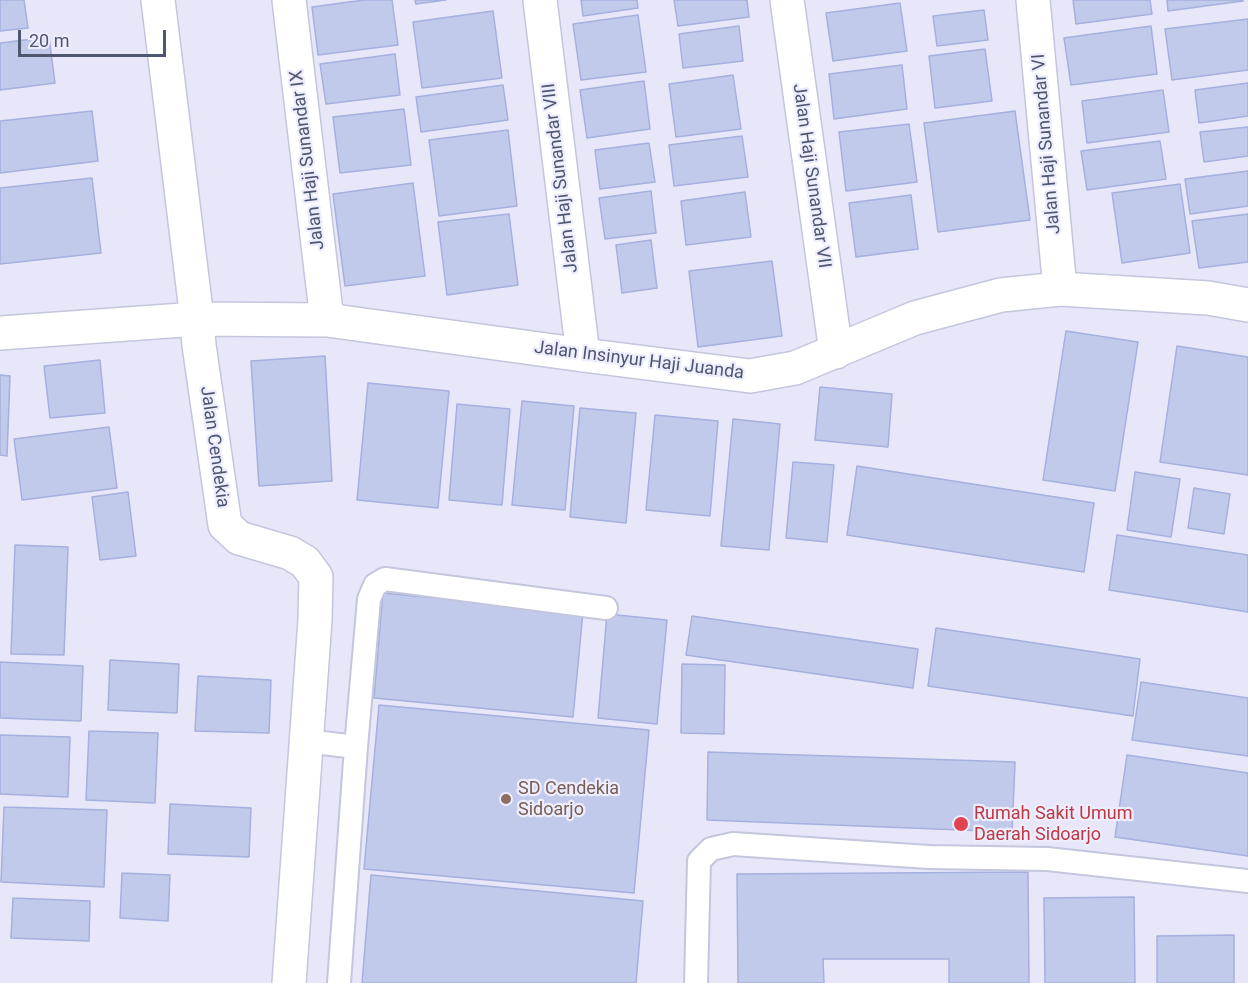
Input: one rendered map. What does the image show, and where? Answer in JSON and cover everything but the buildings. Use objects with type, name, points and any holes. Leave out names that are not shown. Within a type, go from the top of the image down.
[{"type":"street","name":"Jalan Cendekia","points":[[158,0],[215,319],[201,356],[225,525],[239,538],[290,553],[305,562],[315,577],[315,620],[289,983]]},
{"type":"street","name":"Jalan Haji Sunandar IX","points":[[289,0],[327,320]]},
{"type":"street","name":"Jalan Haji Sunandar VIII","points":[[540,0],[582,355]]},
{"type":"street","name":"Jalan Haji Sunandar VII","points":[[787,0],[836,352]]},
{"type":"street","name":"Jalan Haji Sunandar VI","points":[[1033,0],[1060,289]]},
{"type":"street","name":"Jalan Insinyur Haji Juanda","points":[[0,333],[215,319],[327,320],[750,376],[795,368],[915,318],[1001,295],[1060,289],[1208,298],[1248,305]]},
{"type":"lane","points":[[339,983],[369,599],[375,585],[386,579],[606,608]]},
{"type":"lane","points":[[306,741],[356,747]]},
{"type":"lane","points":[[696,983],[699,861],[711,849],[733,844],[929,857],[1047,859],[1248,881]]},
{"type":"place","name":"SD Cendekia Sidoarjo","points":[[506,799]]},
{"type":"place","name":"Rumah Sakit Umum Daerah Sidoarjo","points":[[961,824]]}]
